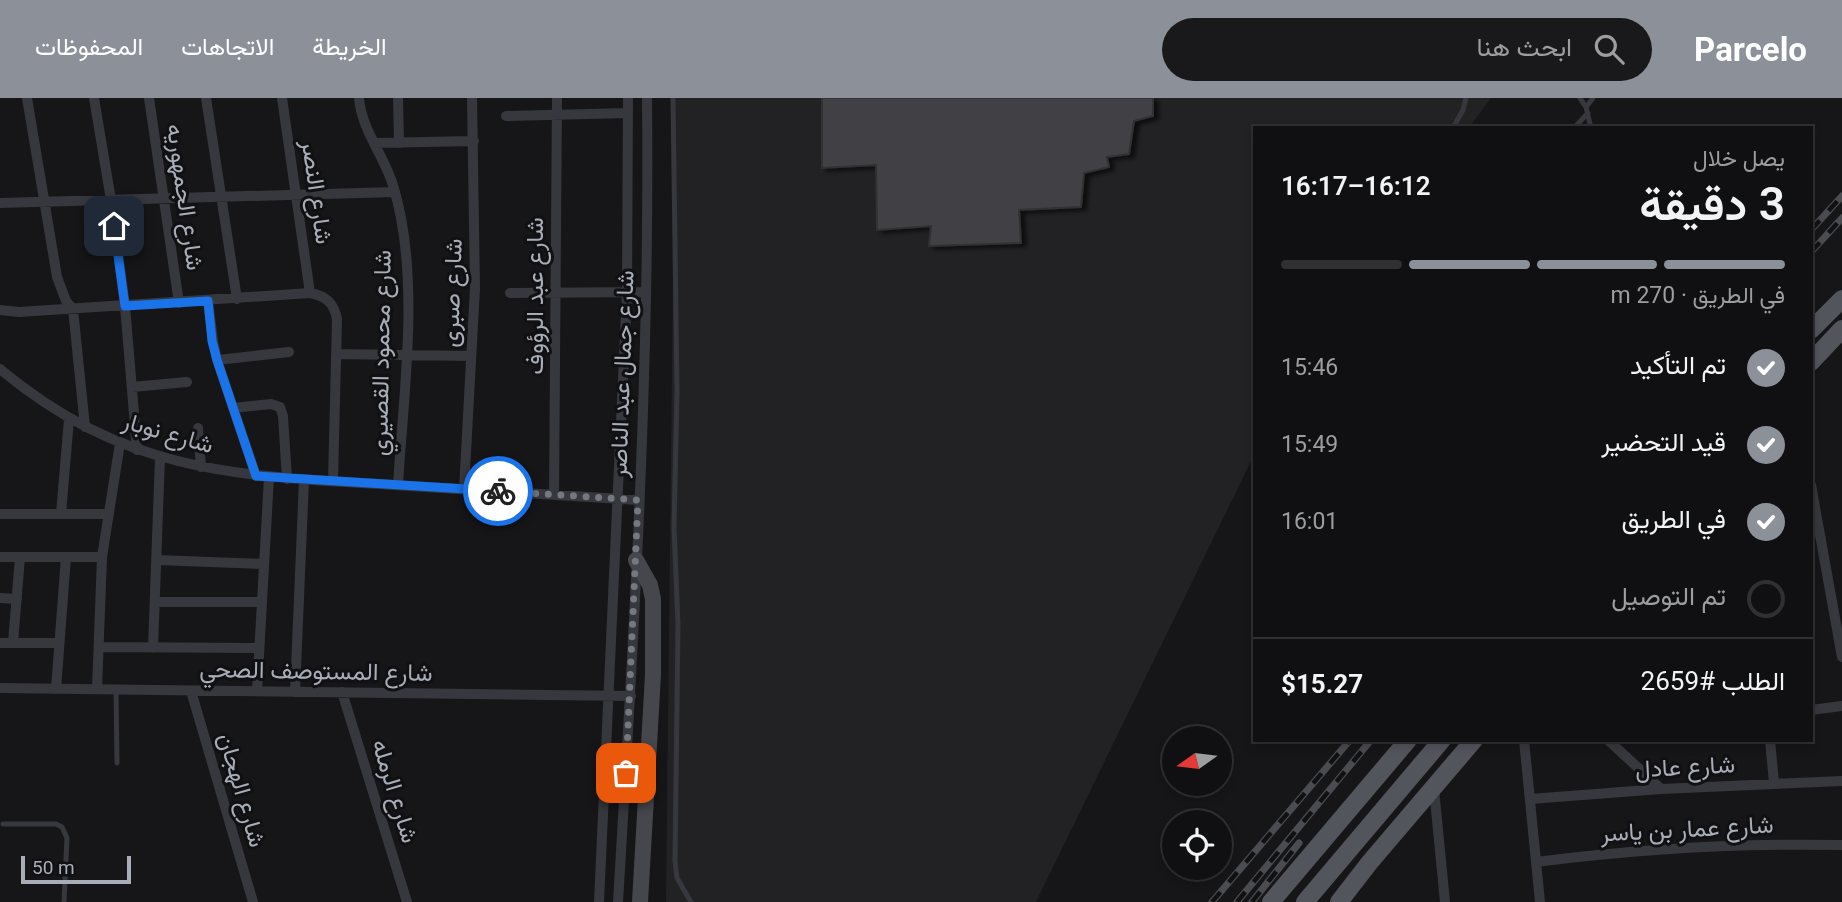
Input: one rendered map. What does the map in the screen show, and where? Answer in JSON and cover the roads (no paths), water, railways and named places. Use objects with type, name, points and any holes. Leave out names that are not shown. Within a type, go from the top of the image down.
[{"type":"main road","points":[[1813,328],[1842,299]]},
{"type":"main road","points":[[1813,360],[1842,329]]},
{"type":"main road","points":[[636,560],[650,585],[653,599],[653,675],[640,902]]},
{"type":"main road","points":[[1271,902],[1406,742]]},
{"type":"main road","points":[[1305,902],[1439,742]]},
{"type":"main road","points":[[1339,902],[1472,742]]},
{"type":"street","points":[[27,98],[57,277],[66,301],[73,309],[85,427]]},
{"type":"street","points":[[94,98],[125,306],[137,450]]},
{"type":"street","name":"شارع الجمهوريه","points":[[149,98],[179,303]]},
{"type":"street","points":[[206,98],[237,299]]},
{"type":"street","name":"شارع النصر","points":[[282,98],[310,293]]},
{"type":"street","name":"شارع محمود القصيري","points":[[359,98],[363,118],[395,192],[405,240],[406,355],[398,485]]},
{"type":"street","points":[[398,98],[399,143]]},
{"type":"street","name":"شارع صبرى","points":[[464,489],[475,263],[472,98]]},
{"type":"street","name":"شارع عبد الرؤوف","points":[[554,495],[557,98]]},
{"type":"street","name":"شارع جمال عبد الناصر","points":[[599,902],[627,292],[628,98]]},
{"type":"street","name":"شارع جمال عبد الناصر","points":[[618,902],[631,696],[646,292],[647,98]]},
{"type":"street","points":[[506,116],[628,113]]},
{"type":"street","points":[[375,143],[474,141]]},
{"type":"street","points":[[0,203],[395,192]]},
{"type":"street","points":[[510,293],[646,292]]},
{"type":"street","points":[[0,310],[19,312],[310,293],[328,299],[335,308],[337,318],[333,481]]},
{"type":"street","points":[[208,301],[217,360],[256,476]]},
{"type":"street","points":[[217,360],[289,352]]},
{"type":"street","points":[[337,354],[471,356]]},
{"type":"street","name":"شارع نوبار","points":[[0,369],[23,388],[85,427],[137,450],[201,467],[287,479],[638,500]]},
{"type":"street","points":[[132,387],[187,382]]},
{"type":"street","points":[[233,408],[271,404],[280,407],[283,416],[287,479]]},
{"type":"street","points":[[61,514],[69,419]]},
{"type":"street","points":[[198,428],[201,467]]},
{"type":"street","points":[[97,689],[102,557],[120,443]]},
{"type":"street","points":[[153,648],[160,457]]},
{"type":"street","points":[[257,691],[269,477]]},
{"type":"street","points":[[295,692],[304,480]]},
{"type":"street","points":[[0,513],[108,514]]},
{"type":"street","points":[[1814,517],[1842,657]]},
{"type":"street","points":[[0,557],[102,557]]},
{"type":"street","points":[[13,643],[20,557]]},
{"type":"street","points":[[56,689],[66,557]]},
{"type":"street","points":[[157,560],[264,564]]},
{"type":"street","points":[[0,598],[17,599]]},
{"type":"street","points":[[155,603],[262,602]]},
{"type":"street","points":[[0,643],[60,643]]},
{"type":"street","points":[[99,647],[259,648]]},
{"type":"street","name":"شارع المستوصف الصحي","points":[[0,688],[631,696]]},
{"type":"street","name":"شارع الهجان","points":[[191,691],[253,902]]},
{"type":"street","name":"شارع الرمله","points":[[342,692],[407,902]]},
{"type":"street","points":[[1813,710],[1842,706]]},
{"type":"street","points":[[1524,742],[1540,902]]},
{"type":"street","points":[[1610,742],[1661,789]]},
{"type":"street","points":[[1770,742],[1774,783]]},
{"type":"street","name":"شارع عادل","points":[[1530,799],[1661,789],[1842,781]]},
{"type":"street","points":[[1434,789],[1445,902]]},
{"type":"street","name":"شارع عمار بن ياسر","points":[[1536,862],[1669,848],[1842,845]]},
{"type":"lane","points":[[673,98],[677,391],[674,527],[678,625],[675,861],[677,878],[691,902]]},
{"type":"lane","points":[[1454,126],[1466,98]]},
{"type":"lane","points":[[1580,98],[1587,110],[1591,126]]},
{"type":"lane","points":[[1575,126],[1593,98]]},
{"type":"lane","points":[[116,689],[117,763]]},
{"type":"lane","points":[[3,824],[55,824],[62,827],[67,838],[64,902]]},
{"type":"railway","points":[[1813,228],[1842,196]]},
{"type":"railway","points":[[1813,250],[1842,218]]},
{"type":"railway","points":[[1212,902],[1348,742]]},
{"type":"railway","points":[[1237,902],[1369,742]]},
{"type":"railway","points":[[1252,902],[1299,843]]}]
